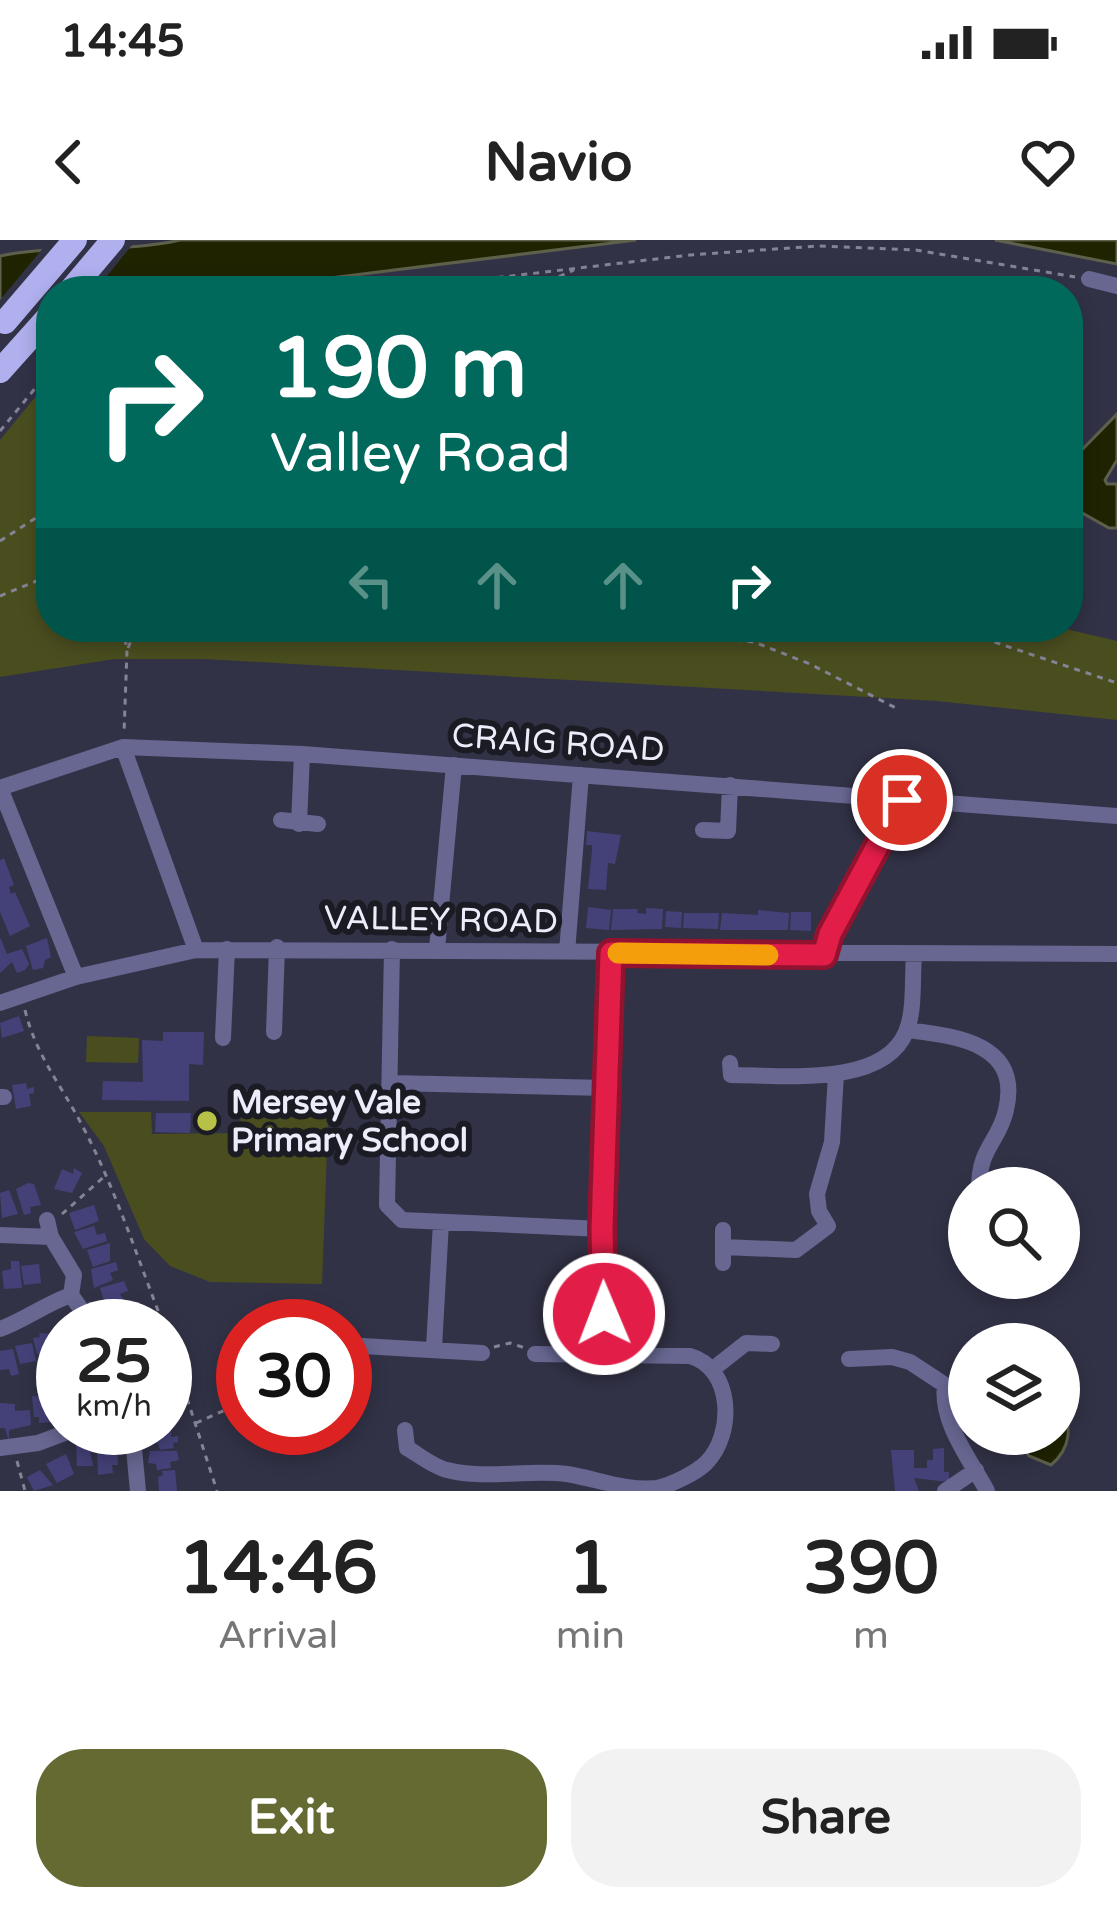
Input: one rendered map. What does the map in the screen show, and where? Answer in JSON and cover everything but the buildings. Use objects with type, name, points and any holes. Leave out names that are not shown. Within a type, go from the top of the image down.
[{"type":"highway","points":[[45,276],[75,240]]},
{"type":"highway","points":[[83,276],[113,240]]},
{"type":"highway","points":[[3,325],[36,286]]},
{"type":"highway","points":[[0,371],[36,331]]},
{"type":"street","points":[[1089,279],[1117,286]]},
{"type":"street","points":[[123,747],[196,950]]},
{"type":"street","name":"CRAIG ROAD","points":[[0,788],[123,747],[302,754],[1117,816]]},
{"type":"street","points":[[300,823],[302,754]]},
{"type":"street","points":[[436,950],[454,765]]},
{"type":"street","points":[[567,952],[581,775]]},
{"type":"street","points":[[703,830],[728,831],[730,785]]},
{"type":"street","points":[[0,788],[76,977]]},
{"type":"street","points":[[824,955],[830,934],[902,800]]},
{"type":"street","points":[[274,1032],[277,947]]},
{"type":"street","points":[[223,1038],[226,949]]},
{"type":"street","points":[[392,949],[387,1205],[402,1220],[602,1229]]},
{"type":"street","name":"VALLEY ROAD","points":[[0,1003],[76,977],[196,950],[1117,954]]},
{"type":"street","points":[[605,1357],[602,1229],[611,953]]},
{"type":"street","points":[[730,1069],[836,1074],[866,1068],[894,1049],[907,1030],[914,956]]},
{"type":"street","points":[[907,1030],[963,1038],[999,1060],[1007,1081],[1007,1108],[980,1167]]},
{"type":"street","points":[[723,1247],[796,1250],[834,1233],[819,1211],[817,1194],[832,1142],[836,1074]]},
{"type":"street","points":[[391,1083],[606,1088]]},
{"type":"street","points":[[434,1348],[441,1222]]},
{"type":"street","points":[[0,1235],[45,1230],[74,1275],[73,1299]]},
{"type":"street","points":[[0,1329],[70,1295]]},
{"type":"street","points":[[713,1370],[746,1342],[772,1344]]},
{"type":"street","points":[[372,1346],[482,1354]]},
{"type":"street","points":[[405,1430],[407,1448],[446,1470],[475,1471],[512,1482],[567,1474],[626,1490],[661,1488],[704,1465],[719,1444],[725,1399],[705,1360],[535,1354]]},
{"type":"street","points":[[849,1359],[892,1357],[949,1376],[943,1400],[948,1419],[987,1491]]},
{"type":"street","points":[[7,1448],[36,1440]]},
{"type":"street","points":[[135,1455],[138,1491]]},
{"type":"street","points":[[945,1491],[976,1470]]},
{"type":"path","points":[[507,276],[818,246],[916,250],[1071,276]]},
{"type":"path","points":[[558,276],[578,267]]},
{"type":"path","points":[[1083,278],[1089,279]]},
{"type":"path","points":[[0,431],[36,387]]},
{"type":"path","points":[[0,541],[36,518]]},
{"type":"path","points":[[0,596],[36,580]]},
{"type":"path","points":[[123,747],[126,642]]},
{"type":"path","points":[[127,650],[130,642]]},
{"type":"path","points":[[754,642],[810,664],[898,710]]},
{"type":"path","points":[[994,642],[1117,683]]},
{"type":"path","points":[[22,994],[36,1049],[106,1175],[153,1299]]},
{"type":"path","points":[[45,1230],[106,1175]]},
{"type":"path","points":[[482,1354],[510,1343],[535,1354]]},
{"type":"path","points":[[192,1412],[217,1491]]},
{"type":"path","points":[[195,1424],[216,1414]]},
{"type":"path","points":[[7,1448],[25,1491]]},
{"type":"shaded area","points":[[180,240],[636,240],[346,276],[36,276],[36,296],[0,308],[0,256]]},
{"type":"shaded area","points":[[995,240],[1117,240],[1117,264]]},
{"type":"shaded area","points":[[36,396],[36,642],[1083,642],[1083,633],[1117,641],[1117,720],[937,701],[205,659],[115,659],[0,677],[0,440]]},
{"type":"shaded area","points":[[1117,414],[1117,460],[1105,480],[1117,484],[1117,528],[1083,513],[1083,449]]},
{"type":"shaded area","points":[[87,1036],[139,1038],[138,1063],[86,1062]]},
{"type":"shaded area","points":[[242,1093],[329,1094],[322,1284],[210,1282],[170,1266],[144,1239],[104,1146],[79,1112],[151,1112],[152,1134],[240,1133]]},
{"type":"shaded area","points":[[1028,1455],[1059,1455],[1051,1465]]},
{"type":"pier","points":[[136,240],[107,276],[36,276],[36,313],[0,314],[0,300],[49,241]]},
{"type":"slow traffic","points":[[618,953],[768,955]]},
{"type":"place","name":"Mersey Vale Primary School","points":[[207,1121]]},
{"type":"route","points":[[604,1314],[602,1229],[611,953],[824,955],[830,934],[902,800]]}]
